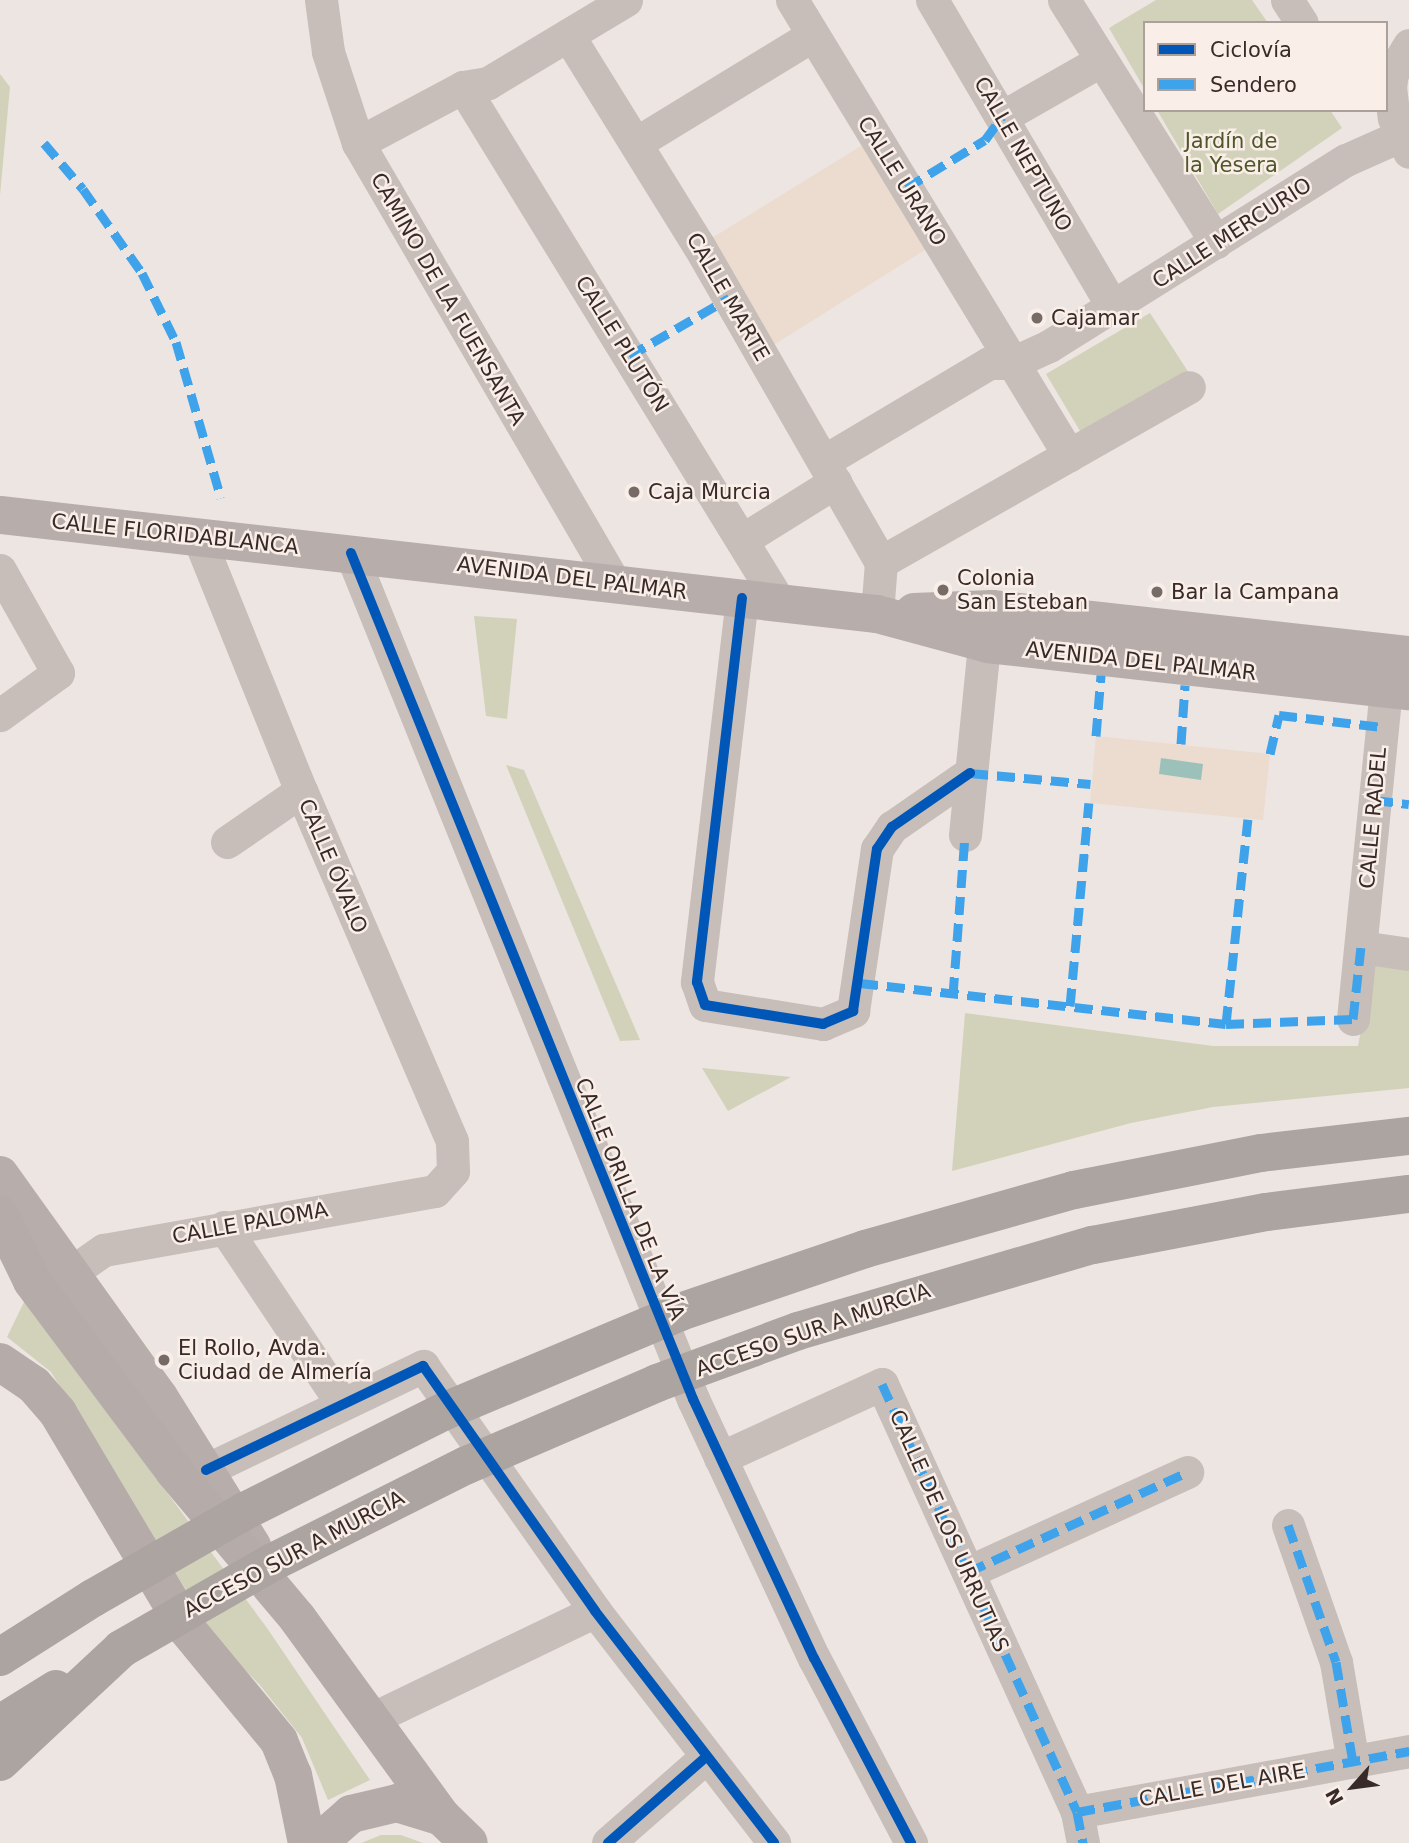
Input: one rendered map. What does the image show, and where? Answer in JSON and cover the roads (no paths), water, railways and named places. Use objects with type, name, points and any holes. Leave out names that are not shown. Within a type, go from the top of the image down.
[{"type":"highway","points":[[0,1657],[93,1598],[245,1511],[445,1411],[621,1334],[788,1273],[1074,1190],[1261,1153],[1409,1136]]},
{"type":"highway","name":"ACCESO SUR A MURCIA","points":[[0,1724],[121,1649],[294,1550],[467,1465],[657,1383],[798,1331],[1093,1245],[1266,1212],[1409,1194]]},
{"type":"highway","points":[[0,1635],[93,1598]]},
{"type":"highway","points":[[0,1762],[121,1649]]},
{"type":"main road","name":"CALLE FLORIDABLANCA","points":[[0,515],[351,553]]},
{"type":"main road","name":"AVENIDA DEL PALMAR","points":[[351,553],[877,614],[984,643],[1397,690]]},
{"type":"main road","name":"AVENIDA DEL PALMAR","points":[[877,614],[992,609],[1409,655]]},
{"type":"main road","points":[[0,1175],[72,1272],[206,1471],[298,1619],[369,1720],[456,1830]]},
{"type":"main road","points":[[0,1214],[40,1292],[174,1471],[298,1619]]},
{"type":"main road","points":[[0,1362],[34,1385],[58,1413],[186,1628],[279,1741],[293,1774],[307,1843]]},
{"type":"main road","points":[[318,1843],[351,1814],[381,1804],[413,1805],[456,1830]]},
{"type":"street","name":"CAMINO DE LA FUENSANTA","points":[[321,0],[328,52],[358,143],[614,582]]},
{"type":"street","points":[[358,143],[463,87],[488,83],[626,0]]},
{"type":"street","name":"CALLE URANO","points":[[792,0],[1012,363]]},
{"type":"street","name":"CALLE NEPTUNO","points":[[932,0],[1114,309]]},
{"type":"street","points":[[1064,0],[1216,242]]},
{"type":"street","points":[[1287,0],[1301,21]]},
{"type":"street","name":"CALLE MARTE","points":[[568,35],[636,143],[881,562]]},
{"type":"street","points":[[636,143],[813,35]]},
{"type":"street","points":[[1397,129],[1392,73],[1409,45]]},
{"type":"street","points":[[1002,117],[1100,61]]},
{"type":"street","name":"CALLE PLUTÓN","points":[[463,87],[780,603]]},
{"type":"street","name":"CALLE MERCURIO","points":[[742,540],[830,472],[989,362],[1012,363],[1114,309],[1397,129]]},
{"type":"street","points":[[1012,363],[1069,455]]},
{"type":"street","points":[[877,614],[881,562],[1189,387]]},
{"type":"street","name":"CALLE ÓVALO","points":[[198,536],[301,791],[452,1141],[453,1171],[435,1191]]},
{"type":"street","name":"CALLE ORILLA DE LA VÍA","points":[[351,553],[564,1090],[720,1458],[814,1658],[911,1843]]},
{"type":"street","points":[[0,570],[58,673],[0,715]]},
{"type":"street","points":[[741,598],[698,982],[705,1005],[823,1024],[853,1011],[877,849],[892,827],[970,773]]},
{"type":"street","points":[[965,835],[984,643]]},
{"type":"street","name":"CALLE RADEL","points":[[1353,1019],[1397,690]]},
{"type":"street","points":[[227,842],[301,791]]},
{"type":"street","points":[[1361,947],[1409,954]]},
{"type":"street","name":"CALLE PALOMA","points":[[72,1272],[104,1250],[435,1191]]},
{"type":"street","points":[[224,1227],[342,1404]]},
{"type":"street","points":[[206,1471],[423,1366],[595,1611],[774,1843]]},
{"type":"street","name":"CALLE DE LOS URRUTIAS","points":[[720,1458],[883,1384],[1080,1827]]},
{"type":"street","points":[[968,1572],[1187,1472]]},
{"type":"street","points":[[1288,1525],[1336,1662],[1353,1762]]},
{"type":"street","points":[[369,1720],[595,1611]]},
{"type":"street","name":"CALLE DEL AIRE","points":[[1080,1827],[1409,1751]]},
{"type":"street","points":[[608,1843],[706,1758]]},
{"type":"water","points":[[1161,758],[1203,764],[1201,780],[1159,774]]},
{"type":"place","name":"Cajamar","points":[[1037,318]]},
{"type":"place","name":"Caja Murcia","points":[[634,492]]},
{"type":"place","name":"Colonia San Esteban","points":[[943,590]]},
{"type":"place","name":"Bar la Campana","points":[[1157,592]]},
{"type":"place","name":"El Rollo, Avda. Ciudad de Almería","points":[[164,1360]]},
{"type":"park label","name":"Jardín de la Yesera","points":[[1231,153]]}]
